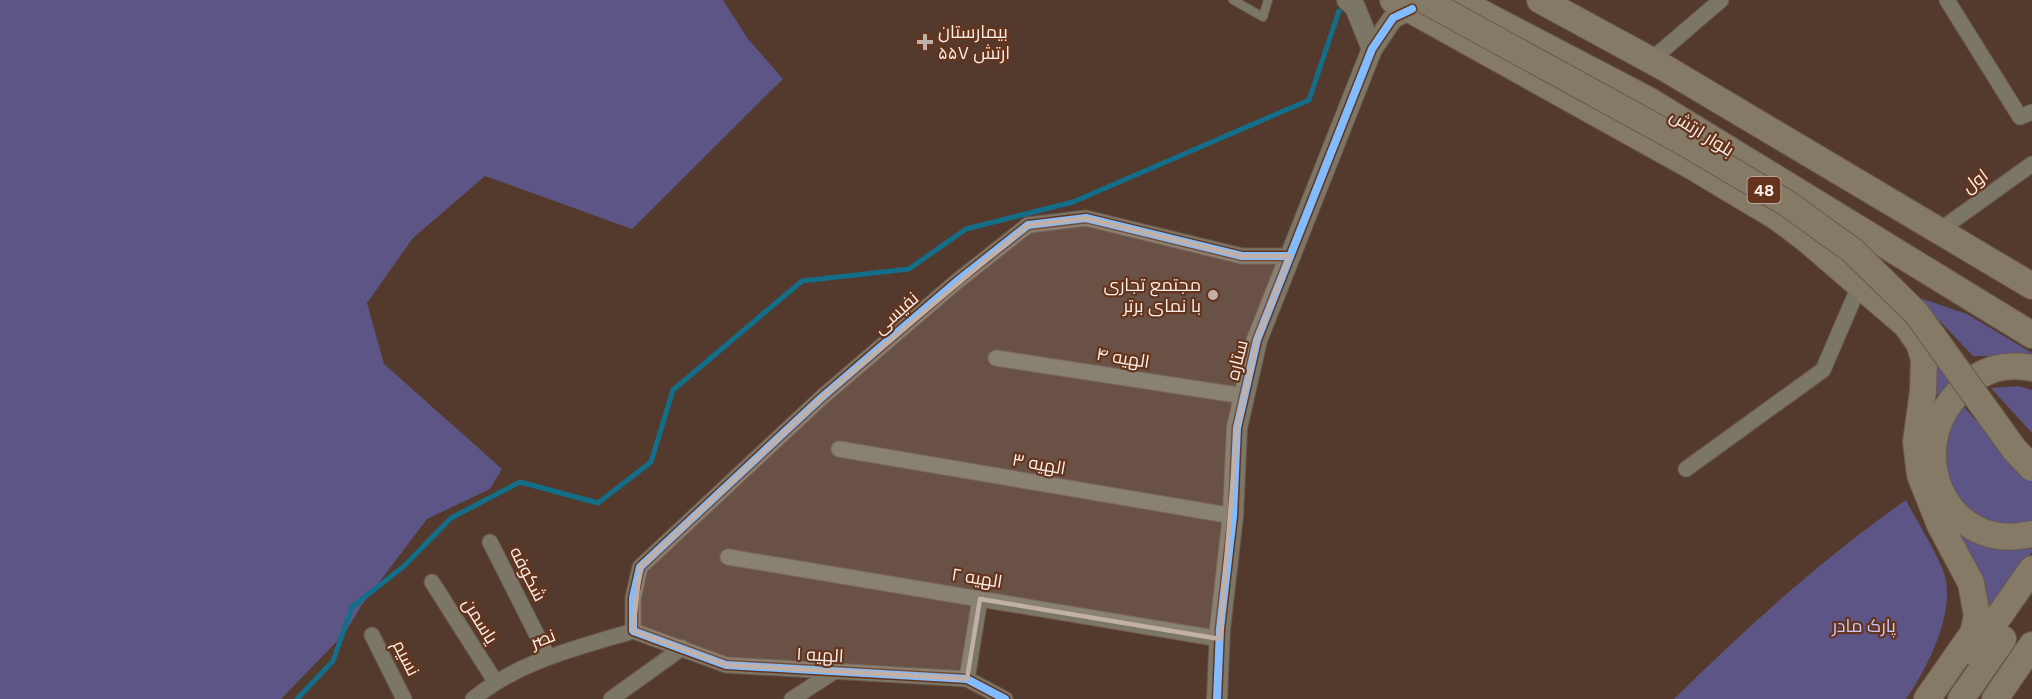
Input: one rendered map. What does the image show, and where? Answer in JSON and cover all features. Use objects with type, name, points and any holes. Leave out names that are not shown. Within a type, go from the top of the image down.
[{"type":"highway","name":"بلوار ارتش","points":[[1457,0],[1650,101],[2032,335]]},
{"type":"highway","name":"بلوار ارتش","points":[[1540,0],[1651,60],[2032,286]]},
{"type":"highway","points":[[1410,3],[1777,217],[1860,284],[1906,325],[1919,343],[1925,372],[1916,442],[1920,475],[1940,525],[1965,568],[1975,600],[1977,616],[1973,633],[1927,699]]},
{"type":"highway","name":"48","points":[[1410,3],[1685,143],[1788,204],[1853,251],[1873,268],[1923,321],[2007,440],[2032,468]]},
{"type":"highway","points":[[1805,238],[1934,276]]},
{"type":"highway","points":[[2027,535],[1991,535],[1977,530],[1955,512],[1937,487],[1933,472],[1932,441],[1943,411],[1974,378],[1994,368],[2008,366],[2032,368]]},
{"type":"highway","points":[[1941,699],[2032,568]]},
{"type":"highway","points":[[1961,699],[2032,597]]},
{"type":"highway","points":[[1995,699],[2032,645]]},
{"type":"highway","points":[[2016,699],[2032,676]]},
{"type":"street","points":[[1347,0],[1355,7],[1372,49]]},
{"type":"street","points":[[1651,60],[1721,0]]},
{"type":"street","points":[[1947,0],[2026,114]]},
{"type":"street","name":"ستاره","points":[[1217,699],[1220,639],[1233,516],[1237,428],[1257,340],[1372,49],[1393,18],[1410,3]]},
{"type":"street","name":"اول","points":[[1940,230],[2032,164]]},
{"type":"street","name":"نفیسی","points":[[633,631],[633,598],[640,567],[821,398],[956,282],[1028,225],[1086,218],[1242,256],[1290,256]]},
{"type":"street","points":[[1686,469],[1823,370],[1860,284]]},
{"type":"street","name":"الهیه ۴","points":[[996,358],[1244,396]]},
{"type":"street","name":"الهیه ۳","points":[[839,449],[1233,516]]},
{"type":"street","name":"شکوفه","points":[[490,542],[548,657]]},
{"type":"street","name":"الهیه ۲","points":[[728,557],[1220,639]]},
{"type":"street","name":"یاسمن","points":[[432,582],[495,681]]},
{"type":"street","points":[[967,679],[980,599]]},
{"type":"street","name":"الهیه ۱","points":[[633,631],[726,665],[967,679],[1005,699]]},
{"type":"street","name":"نصر","points":[[473,699],[495,681],[548,657],[633,631]]},
{"type":"street","name":"نسیم","points":[[372,635],[404,699]]},
{"type":"street","points":[[611,699],[682,648]]},
{"type":"street","points":[[792,699],[834,671]]},
{"type":"lane","points":[[1233,0],[1263,17],[1268,0]]},
{"type":"highlighted area","points":[[1086,218],[1242,256],[1290,256],[1257,340],[1237,428],[1220,639],[980,599],[967,679],[726,665],[633,631],[640,567],[821,398],[1028,225]]},
{"type":"green space","points":[[0,0],[723,0],[748,39],[783,79],[632,229],[485,176],[413,238],[367,303],[384,364],[502,469],[490,489],[427,519],[361,606],[345,633],[281,699],[0,699]]},
{"type":"green space","points":[[1917,297],[1967,314],[2032,353],[2032,356],[1973,356]]},
{"type":"green space","points":[[1933,346],[1956,379],[1937,395],[1931,405]]},
{"type":"green space","points":[[2019,386],[2032,390],[2032,433],[1991,388]]},
{"type":"green space","points":[[1962,405],[2032,481],[2032,526],[1988,525],[1955,501],[1939,449]]},
{"type":"green space","name":"پارک مادر","points":[[1906,500],[1943,570],[1947,585],[1947,602],[1944,619],[1931,655],[1906,699],[1674,699],[1786,595],[1844,546]]},
{"type":"green space","points":[[1949,522],[1968,535],[1988,544],[2009,549],[2032,548],[2032,552],[1984,618],[1984,602],[1977,566]]},
{"type":"waterway","points":[[297,699],[333,661],[352,607],[404,566],[451,518],[520,482],[598,503],[651,462],[673,390],[802,281],[909,269],[966,229],[1073,202],[1309,100],[1339,11]]},
{"type":"cycle path","points":[[1217,699],[1220,629],[1233,516],[1237,428],[1257,340],[1372,49],[1393,18],[1412,9]]},
{"type":"cycle path","points":[[1005,699],[967,679],[726,665],[633,631],[633,598],[640,567],[821,398],[956,282],[1028,225],[1086,218],[1242,256],[1290,256]]},
{"type":"place","name":"بیمارستان ۵۵۷ ارتش","points":[[925,42]]},
{"type":"place","name":"مجتمع تجاری با نمای برتر","points":[[1213,295]]}]
